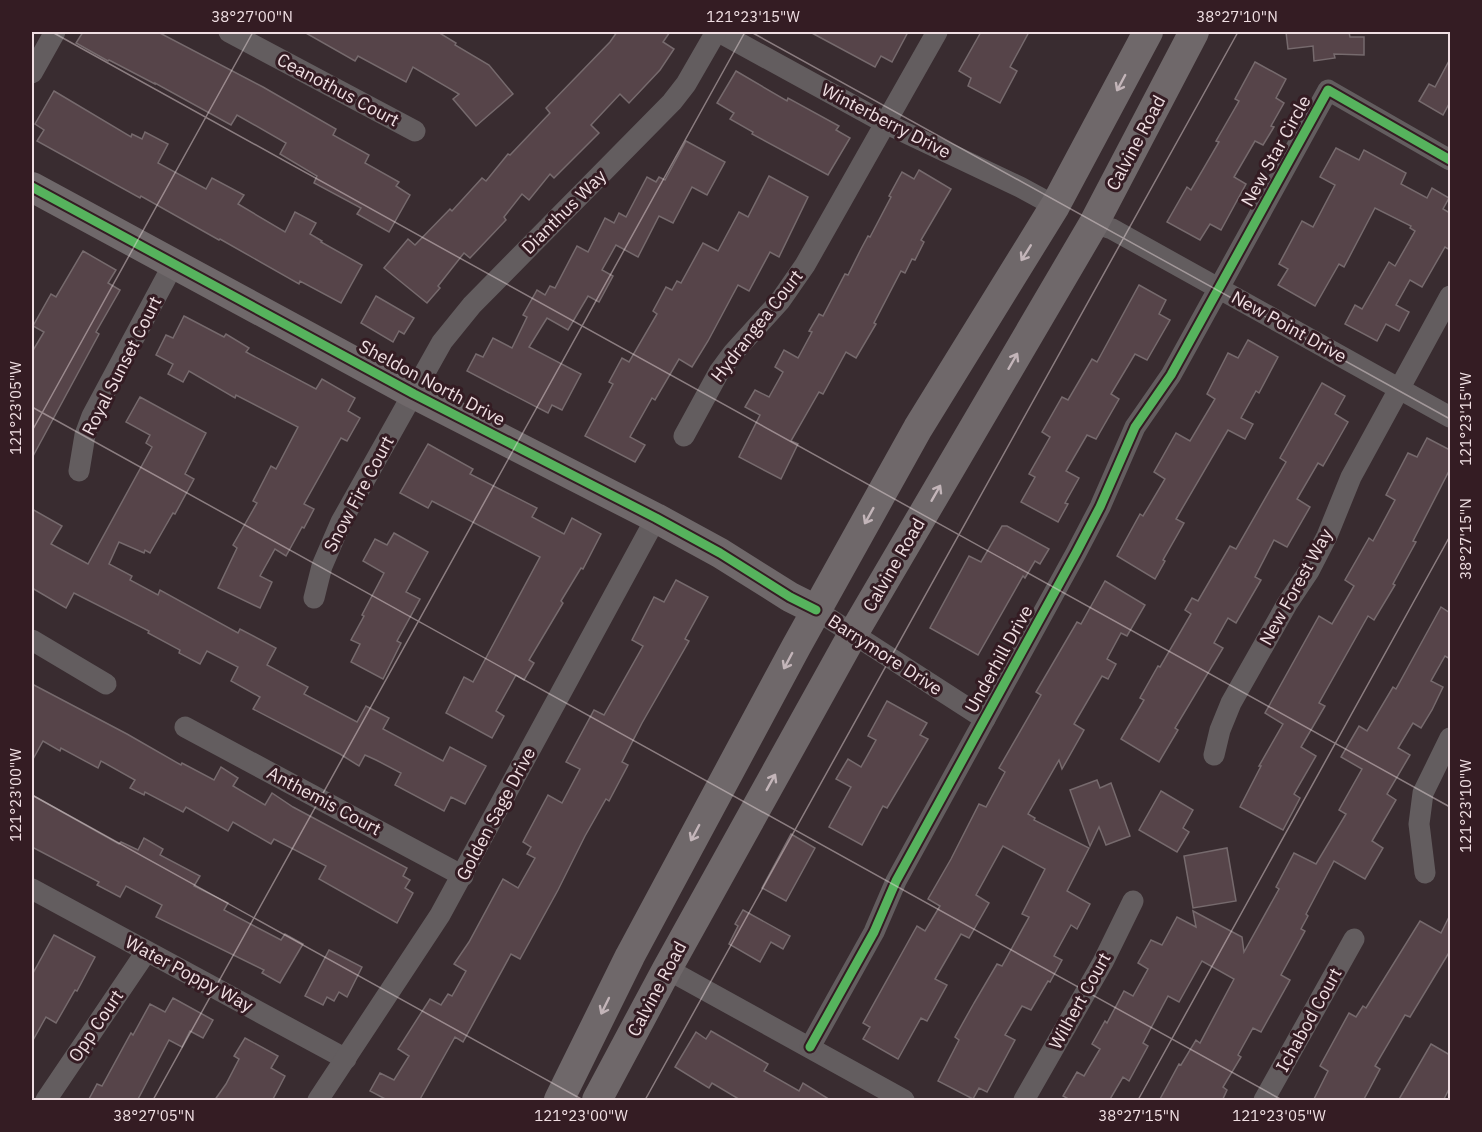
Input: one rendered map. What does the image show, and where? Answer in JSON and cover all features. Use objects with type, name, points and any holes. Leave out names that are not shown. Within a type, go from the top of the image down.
[{"type":"main road","name":"Calvine Road","points":[[558,1101],[635,945],[816,610],[918,428],[1055,206],[1148,32]]},
{"type":"main road","name":"Calvine Road","points":[[597,1101],[667,969],[853,634],[1094,223],[1194,32]]},
{"type":"main road","name":"Sheldon North Drive","points":[[32,187],[414,394],[656,518],[816,610]]},
{"type":"street","points":[[32,73],[55,32]]},
{"type":"street","name":"Ceanothus Court","points":[[228,32],[415,131]]},
{"type":"street","name":"Winterberry Drive","points":[[718,32],[885,123],[1055,206]]},
{"type":"street","name":"Dianthus Way","points":[[414,394],[442,342],[472,305],[672,102],[686,84],[718,32]]},
{"type":"street","name":"Hydrangea Court","points":[[684,436],[718,372],[793,283],[937,32]]},
{"type":"street","name":"New Star Circle","points":[[1219,289],[1328,90],[1450,160]]},
{"type":"street","name":"New Point Drive","points":[[1094,223],[1112,229],[1450,417]]},
{"type":"street","name":"Royal Sunset Court","points":[[79,471],[84,435],[92,416],[174,263]]},
{"type":"street","name":"Underhill Drive","points":[[810,1047],[874,932],[896,881],[1100,507],[1135,427],[1170,375],[1219,289]]},
{"type":"street","points":[[1399,389],[1450,296]]},
{"type":"street","name":"New Forest Way","points":[[1214,755],[1230,703],[1287,604],[1309,571],[1327,536],[1351,477],[1399,389]]},
{"type":"street","name":"Snow Fire Court","points":[[314,598],[322,566],[341,522],[414,394]]},
{"type":"street","name":"Golden Sage Drive","points":[[318,1101],[463,876],[656,518]]},
{"type":"street","name":"Barrymore Drive","points":[[816,610],[985,719]]},
{"type":"street","points":[[32,640],[106,684]]},
{"type":"street","name":"Anthemis Court","points":[[185,727],[463,876]]},
{"type":"street","points":[[1425,873],[1419,824],[1423,793],[1450,738]]},
{"type":"street","name":"Water Poppy Way","points":[[32,890],[346,1059]]},
{"type":"street","name":"Wilhert Court","points":[[1024,1101],[1103,962],[1133,901]]},
{"type":"street","name":"Ichabod Court","points":[[1264,1101],[1354,939]]},
{"type":"street","name":"Opp Court","points":[[46,1101],[146,952]]},
{"type":"street","points":[[667,969],[904,1101]]},
{"type":"building","points":[[83,32],[158,32],[263,87],[336,129],[333,135],[369,155],[365,163],[399,182],[396,186],[410,195],[389,232],[357,214],[361,208],[314,183],[317,176],[280,154],[286,143],[237,115],[231,125],[155,83],[108,61],[76,43]]},
{"type":"building","points":[[304,32],[438,32],[489,65],[513,94],[476,126],[453,99],[459,94],[413,67],[406,82],[358,56],[355,61]]},
{"type":"building","points":[[617,32],[670,32],[663,42],[674,49],[660,70],[629,103],[620,94],[591,125],[599,133],[554,178],[550,174],[529,200],[522,194],[504,217],[506,220],[470,258],[464,253],[427,303],[384,268],[408,239],[415,245],[450,209],[452,211],[482,178],[486,181],[508,154],[510,155],[550,113],[546,108]]},
{"type":"building","points":[[810,32],[908,32],[892,62],[881,56],[875,67]]},
{"type":"building","points":[[981,32],[1029,32],[1010,67],[1017,71],[1000,103],[968,86],[971,78],[959,71]]},
{"type":"building","points":[[1286,32],[1349,32],[1350,37],[1364,37],[1364,55],[1334,54],[1335,58],[1314,61],[1313,46],[1288,49]]},
{"type":"building","points":[[1450,59],[1450,102],[1443,115],[1419,101],[1429,84],[1435,87]]},
{"type":"building","points":[[1255,62],[1286,79],[1276,98],[1284,103],[1263,145],[1255,141],[1234,177],[1246,184],[1221,230],[1210,224],[1200,240],[1167,222],[1187,187],[1191,190],[1219,142],[1216,141],[1239,101],[1235,99]]},
{"type":"building","points":[[736,71],[787,101],[788,98],[839,126],[836,130],[850,138],[828,175],[752,134],[753,132],[730,119],[734,113],[717,103]]},
{"type":"building","points":[[54,91],[131,137],[132,134],[142,139],[145,132],[168,144],[158,163],[206,189],[212,178],[244,195],[238,204],[285,232],[295,212],[316,223],[310,234],[362,265],[341,303],[300,281],[299,284],[37,141],[44,130],[35,124]]},
{"type":"building","points":[[686,141],[725,162],[707,195],[692,187],[673,223],[659,216],[638,257],[616,245],[602,270],[613,276],[599,302],[588,296],[568,330],[547,318],[529,347],[581,374],[562,410],[552,405],[548,413],[467,371],[476,354],[483,357],[493,338],[512,348],[527,317],[523,315],[537,290],[545,295],[550,286],[555,288],[577,246],[588,252],[605,218],[614,223],[619,213],[626,217],[647,177],[656,182],[659,177],[665,180]]},
{"type":"building","points":[[1336,148],[1359,160],[1364,150],[1406,173],[1401,184],[1427,198],[1432,188],[1449,198],[1443,209],[1450,213],[1450,250],[1445,247],[1422,287],[1410,280],[1396,305],[1409,312],[1399,331],[1386,324],[1377,341],[1345,324],[1355,305],[1362,309],[1389,262],[1395,266],[1415,231],[1410,228],[1411,226],[1375,208],[1344,267],[1339,264],[1315,306],[1278,285],[1288,269],[1279,264],[1302,221],[1313,227],[1335,185],[1320,177]]},
{"type":"building","points":[[919,170],[951,189],[921,240],[924,242],[915,260],[912,259],[905,273],[901,271],[874,323],[876,324],[856,358],[846,352],[823,394],[819,392],[791,441],[798,444],[781,479],[739,457],[760,415],[745,407],[755,390],[769,397],[783,372],[775,367],[784,350],[798,358],[819,314],[823,316],[845,274],[848,275],[868,236],[870,237],[902,172],[914,179]]},
{"type":"building","points":[[769,176],[808,197],[779,257],[770,252],[749,291],[738,285],[692,367],[679,359],[655,400],[652,398],[630,437],[645,445],[635,462],[585,436],[613,384],[609,382],[622,358],[629,362],[657,314],[653,311],[666,287],[672,290],[677,281],[681,283],[703,243],[718,251],[739,212],[748,217]]},
{"type":"building","points":[[83,251],[116,270],[108,283],[120,290],[96,332],[99,334],[32,458],[32,352],[44,332],[33,326],[51,294],[56,297]]},
{"type":"building","points":[[1139,285],[1166,300],[1159,314],[1170,320],[1147,360],[1135,354],[1111,394],[1119,399],[1096,439],[1087,435],[1066,471],[1079,478],[1065,503],[1068,504],[1058,522],[1021,502],[1035,477],[1029,474],[1050,437],[1042,432],[1062,397],[1068,400],[1092,359],[1097,362]]},
{"type":"building","points":[[376,296],[414,318],[404,334],[399,331],[393,342],[361,323]]},
{"type":"building","points":[[184,316],[224,337],[226,334],[249,348],[246,352],[316,389],[322,379],[355,398],[348,411],[360,418],[347,441],[341,438],[304,504],[314,509],[304,528],[302,527],[286,556],[275,549],[260,576],[272,582],[260,608],[218,588],[237,548],[233,545],[257,503],[253,501],[271,466],[276,469],[298,427],[236,395],[235,398],[189,371],[183,382],[168,374],[173,364],[156,355],[166,335],[173,338]]},
{"type":"building","points":[[1248,340],[1278,357],[1259,393],[1256,391],[1241,418],[1253,424],[1245,439],[1228,430],[1176,519],[1184,523],[1155,579],[1117,556],[1140,514],[1143,516],[1165,479],[1154,472],[1176,433],[1190,441],[1215,399],[1207,394],[1228,353],[1238,358]]},
{"type":"building","points":[[1322,383],[1345,396],[1335,414],[1348,422],[1323,466],[1318,463],[1297,499],[1310,507],[1287,547],[1274,540],[1255,577],[1261,580],[1236,623],[1228,618],[1214,643],[1223,648],[1175,728],[1178,730],[1159,762],[1121,739],[1144,700],[1140,698],[1191,614],[1185,610],[1192,598],[1198,601],[1230,546],[1236,549],[1286,462],[1280,458]]},
{"type":"building","points":[[140,397],[206,433],[185,474],[194,479],[150,553],[145,550],[144,553],[119,542],[109,564],[132,576],[130,580],[158,595],[160,590],[238,633],[240,629],[276,648],[267,665],[308,687],[304,694],[357,722],[366,706],[389,718],[383,729],[443,761],[450,747],[486,766],[465,804],[451,797],[444,811],[395,785],[401,773],[365,755],[359,766],[253,709],[260,697],[231,681],[238,667],[207,651],[200,664],[148,633],[149,631],[74,593],[66,608],[32,588],[32,509],[62,526],[51,544],[88,564],[152,447],[146,443],[150,435],[126,422]]},
{"type":"building","points":[[1427,438],[1450,450],[1450,469],[1413,541],[1416,542],[1393,584],[1395,585],[1374,620],[1368,616],[1319,703],[1325,706],[1301,747],[1316,756],[1294,794],[1300,798],[1283,830],[1240,807],[1261,766],[1259,766],[1283,724],[1265,713],[1319,616],[1332,624],[1354,586],[1345,580],[1369,538],[1373,541],[1395,500],[1386,495],[1408,453],[1417,457]]},
{"type":"building","points":[[428,444],[473,469],[470,474],[537,508],[532,517],[564,534],[572,518],[601,534],[529,660],[534,663],[524,680],[516,675],[496,711],[504,716],[492,738],[446,713],[464,677],[473,682],[540,557],[432,501],[428,508],[400,493]]},
{"type":"building","points":[[1002,526],[1007,526],[1049,549],[1040,564],[1035,561],[1025,578],[1023,576],[978,655],[930,628],[969,556],[981,562]]},
{"type":"building","points":[[394,533],[428,552],[406,592],[420,599],[397,641],[401,643],[383,679],[351,662],[360,644],[351,640],[384,573],[363,561],[375,539],[387,545]]},
{"type":"building","points":[[676,580],[708,597],[685,639],[689,641],[622,762],[628,765],[609,801],[606,799],[585,836],[520,959],[511,954],[463,1042],[455,1037],[419,1101],[389,1101],[370,1091],[380,1073],[394,1080],[409,1056],[398,1049],[430,999],[441,1005],[448,994],[452,996],[466,971],[454,964],[469,942],[503,879],[518,888],[535,858],[527,854],[531,847],[523,842],[548,795],[562,803],[580,769],[566,762],[594,710],[604,715],[643,646],[632,640],[654,597],[664,602]]},
{"type":"building","points":[[1105,581],[1145,605],[1127,636],[1121,633],[1107,659],[1116,664],[1108,679],[1102,676],[1074,724],[1084,730],[1062,769],[1059,760],[1028,814],[1035,818],[1034,820],[1089,848],[1067,891],[1090,904],[1077,929],[1071,925],[1054,956],[1062,960],[1050,982],[1048,981],[1031,1010],[1022,1006],[1005,1035],[1015,1040],[987,1092],[979,1088],[973,1099],[938,1081],[959,1040],[955,1037],[997,964],[1002,966],[1029,917],[1022,914],[1045,869],[1003,846],[976,895],[989,903],[969,938],[961,934],[935,979],[947,985],[927,1021],[921,1018],[898,1059],[863,1039],[870,1027],[863,1023],[917,926],[925,931],[940,906],[928,899],[979,804],[986,807],[1005,772],[999,768],[1041,695],[1036,692],[1077,622],[1081,624]]},
{"type":"building","points":[[1441,607],[1450,613],[1450,659],[1445,656],[1431,681],[1443,687],[1432,710],[1421,728],[1413,723],[1398,748],[1410,755],[1387,794],[1396,800],[1372,841],[1383,848],[1365,879],[1334,861],[1306,914],[1308,916],[1301,929],[1305,931],[1281,975],[1290,980],[1261,1032],[1253,1028],[1238,1055],[1241,1057],[1223,1087],[1227,1090],[1222,1101],[1159,1101],[1179,1064],[1181,1065],[1196,1040],[1200,1043],[1234,979],[1202,961],[1179,1002],[1168,996],[1143,1043],[1148,1046],[1129,1081],[1123,1077],[1109,1101],[1072,1101],[1063,1096],[1077,1072],[1084,1076],[1100,1049],[1092,1044],[1105,1021],[1107,1023],[1124,991],[1133,996],[1148,969],[1138,963],[1151,940],[1162,945],[1177,917],[1196,927],[1193,911],[1242,937],[1244,952],[1279,889],[1276,887],[1294,853],[1316,864],[1346,814],[1339,810],[1362,769],[1341,757],[1359,726],[1367,731],[1393,687],[1396,689]]},
{"type":"building","points":[[32,684],[181,765],[182,763],[214,780],[221,767],[238,778],[233,786],[265,805],[272,793],[293,807],[407,868],[403,876],[410,880],[405,888],[413,893],[397,923],[319,879],[326,866],[274,839],[271,844],[233,822],[228,831],[186,807],[183,812],[145,792],[144,795],[130,788],[135,780],[101,761],[98,768],[43,741],[32,761]]},
{"type":"building","points":[[887,701],[927,723],[920,735],[928,739],[887,808],[883,806],[862,845],[829,827],[851,787],[836,779],[848,759],[861,767],[876,740],[868,736]]},
{"type":"building","points":[[1097,780],[1100,788],[1111,783],[1130,836],[1106,845],[1099,827],[1090,846],[1070,790]]},
{"type":"building","points":[[1161,791],[1193,810],[1183,828],[1189,832],[1177,852],[1139,830]]},
{"type":"building","points":[[32,795],[119,844],[121,842],[138,850],[144,838],[163,849],[160,855],[200,876],[194,886],[228,903],[224,910],[281,940],[285,934],[303,944],[280,983],[262,973],[264,970],[156,917],[162,905],[126,886],[120,897],[97,885],[99,882],[32,847]]},
{"type":"building","points":[[791,834],[815,848],[786,901],[762,888]]},
{"type":"building","points":[[1227,848],[1236,901],[1193,908],[1184,856]]},
{"type":"building","points":[[743,910],[790,936],[783,949],[771,942],[760,962],[729,944],[738,926],[735,924]]},
{"type":"building","points":[[1450,915],[1450,951],[1410,1017],[1405,1015],[1375,1066],[1380,1069],[1363,1101],[1313,1101],[1328,1071],[1320,1066],[1349,1013],[1356,1017],[1363,1006],[1366,1008],[1420,921],[1441,933]]},
{"type":"building","points":[[54,935],[95,957],[77,991],[75,990],[56,1023],[46,1017],[32,1042],[32,975]]},
{"type":"building","points":[[329,950],[362,967],[347,997],[339,992],[334,1001],[327,997],[323,1005],[305,996]]},
{"type":"building","points":[[173,998],[213,1020],[203,1038],[190,1031],[182,1047],[169,1040],[137,1101],[88,1101],[97,1084],[102,1086],[150,1004],[165,1012]]},
{"type":"building","points":[[711,1031],[768,1064],[764,1071],[799,1091],[803,1083],[832,1101],[742,1101],[712,1083],[709,1088],[675,1067],[696,1032],[706,1039]]},
{"type":"building","points":[[245,1038],[278,1056],[271,1068],[285,1076],[272,1101],[214,1101],[239,1059],[234,1056]]},
{"type":"building","points":[[1431,1044],[1450,1055],[1450,1087],[1443,1101],[1398,1101]]},
{"type":"cycle path","points":[[810,1047],[874,932],[896,881],[1076,553],[1100,507],[1135,427],[1171,375],[1328,90],[1450,160]]},
{"type":"cycle path","points":[[32,187],[414,394],[656,518],[816,610]]}]
